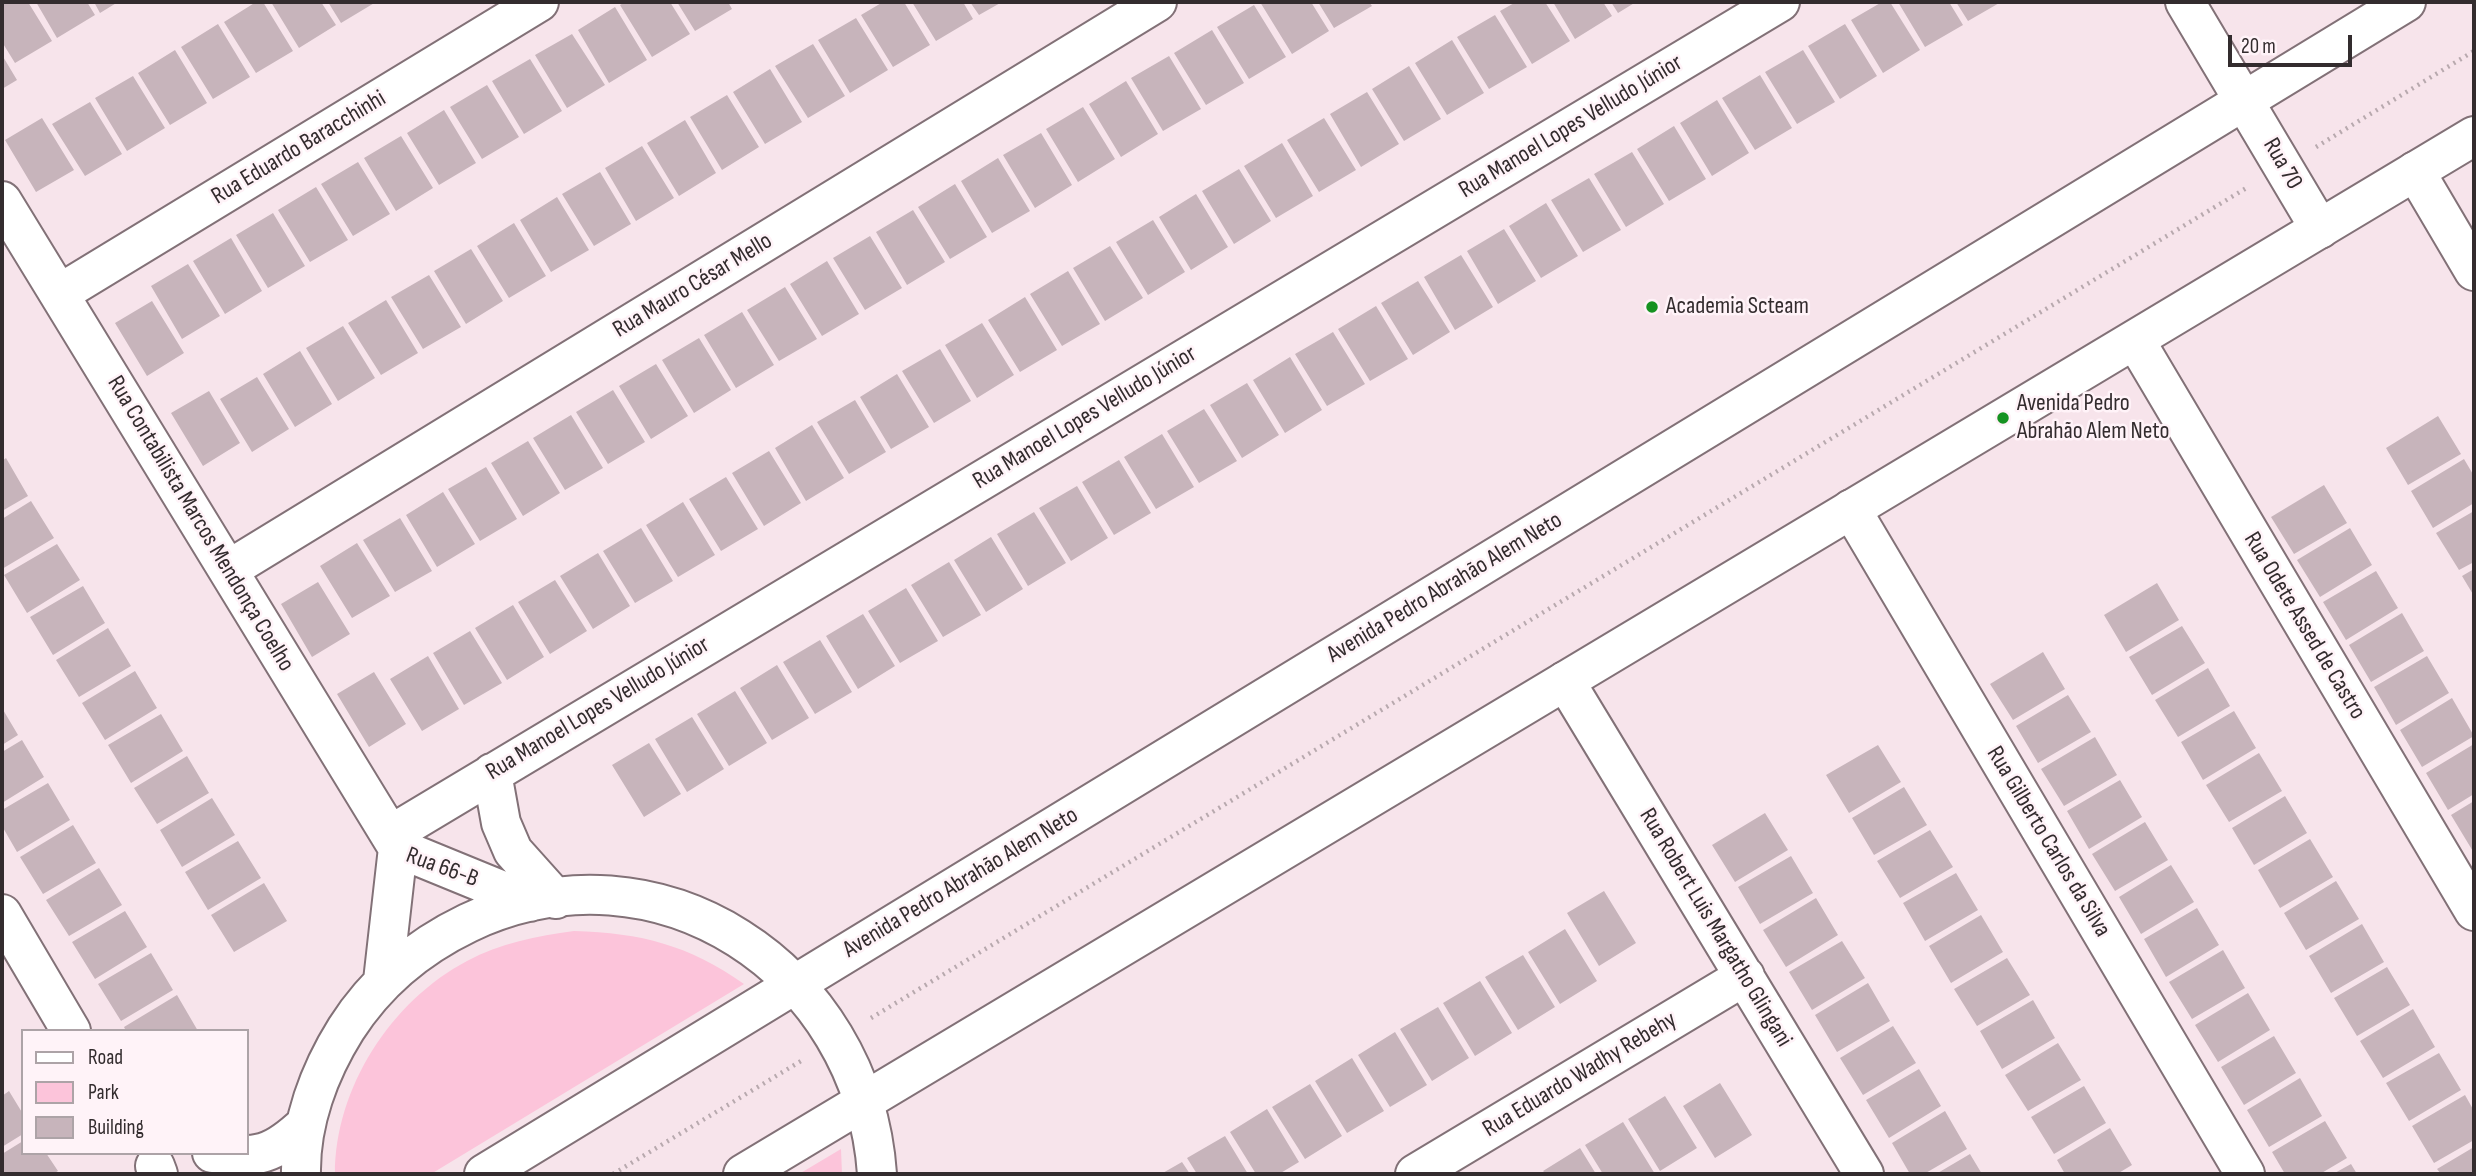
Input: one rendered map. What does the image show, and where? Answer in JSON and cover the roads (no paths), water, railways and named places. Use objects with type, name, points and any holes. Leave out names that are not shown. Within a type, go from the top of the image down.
[{"type":"street","name":"Rua Eduardo Baracchinhi","points":[[59,294],[539,2]]},
{"type":"street","name":"Rua Mauro César Mello","points":[[228,570],[1157,2]]},
{"type":"street","name":"Rua Manoel Lopes Velludo Júnior","points":[[394,841],[492,773],[1780,2]]},
{"type":"street","name":"Rua 70","points":[[2185,2],[2320,229]]},
{"type":"street","name":"Avenida Pedro Abrahão Alem Neto","points":[[484,1174],[2406,2]]},
{"type":"street","points":[[743,1174],[2474,136]]},
{"type":"street","points":[[2415,171],[2474,271]]},
{"type":"street","name":"Rua Contabilista Marcos Mendonça Coelho","points":[[2,201],[394,841]]},
{"type":"street","name":"Rua Odete Assed de Castro","points":[[2135,340],[2474,911]]},
{"type":"street","name":"Rua Gilberto Carlos da Silva","points":[[1851,509],[2245,1174]]},
{"type":"street","name":"Rua Robert Luis Margatho Glingani","points":[[1565,681],[1864,1174]]},
{"type":"street","points":[[492,773],[501,823],[513,851],[543,900]]},
{"type":"street","name":"Rua 66-B","points":[[383,981],[394,841],[543,900]]},
{"type":"street","points":[[300,1174],[306,1124],[318,1084],[335,1047],[357,1012],[383,981],[414,954],[450,932],[488,914],[543,900],[615,897],[698,917],[736,937],[772,961],[796,983],[837,1039],[865,1101],[875,1145],[877,1174]]},
{"type":"street","points":[[2,914],[70,1029]]},
{"type":"street","name":"Rua Eduardo Wadhy Rebehy","points":[[1415,1174],[1745,976]]},
{"type":"street","points":[[248,1154],[260,1154],[281,1147],[306,1124]]},
{"type":"place","name":"Academia Scteam","points":[[1652,307]]},
{"type":"place","name":"Avenida Pedro Abrahão Alem Neto","points":[[2003,418]]}]
